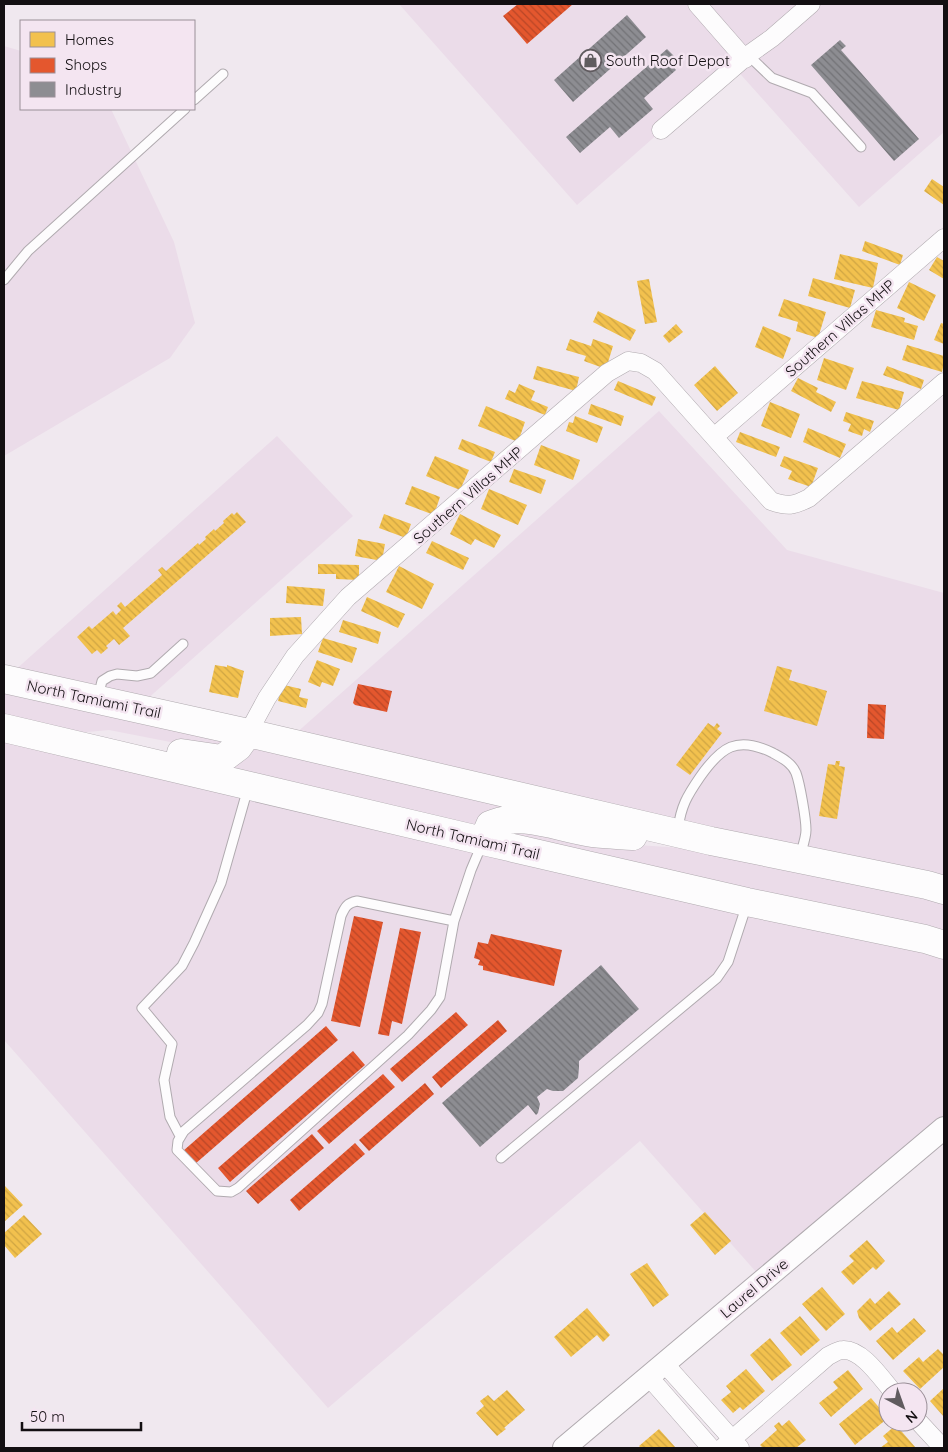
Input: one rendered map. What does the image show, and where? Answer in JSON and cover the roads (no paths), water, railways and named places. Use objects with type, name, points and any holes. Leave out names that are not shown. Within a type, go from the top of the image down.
[{"type":"main road","name":"North Tamiami Trail","points":[[4,679],[248,733],[677,836]]},
{"type":"main road","name":"North Tamiami Trail","points":[[4,728],[483,841],[748,902],[925,939],[944,945]]},
{"type":"main road","points":[[66,743],[108,739],[201,757],[222,759],[233,752],[248,733]]},
{"type":"main road","points":[[483,841],[490,825],[496,822],[524,819],[594,834],[677,836],[711,841],[944,890]]},
{"type":"street","points":[[697,4],[746,57]]},
{"type":"street","points":[[662,130],[746,57],[772,38],[811,4]]},
{"type":"street","name":"Southern Villas MHP","points":[[714,437],[944,238]]},
{"type":"street","name":"Southern Villas MHP","points":[[248,733],[267,698],[295,656],[348,598],[608,373],[628,361],[641,363],[655,371],[771,501],[783,506],[796,505],[809,498],[944,382]]},
{"type":"street","name":"Laurel Drive","points":[[564,1448],[944,1128]]},
{"type":"street","points":[[657,1370],[732,1445],[784,1393],[828,1356],[842,1350],[856,1352],[884,1382]]},
{"type":"street","points":[[657,1370],[711,1448]]},
{"type":"street","points":[[928,1432],[943,1448]]},
{"type":"lane","points":[[746,57],[772,78],[812,93],[861,147]]},
{"type":"lane","points":[[195,99],[223,74]]},
{"type":"lane","points":[[4,280],[28,251],[183,110]]},
{"type":"lane","points":[[97,700],[102,681],[117,674],[137,676],[151,673],[183,644]]},
{"type":"lane","points":[[677,836],[680,813],[687,796],[705,770],[722,752],[732,746],[744,744],[761,747],[788,762],[795,772],[806,830],[800,859]]},
{"type":"lane","points":[[180,1136],[170,1117],[164,1080],[172,1044],[142,1008],[182,966],[194,943],[221,883],[248,786]]},
{"type":"lane","points":[[454,921],[356,901],[345,907],[322,1004],[318,1013],[184,1130],[180,1136],[177,1150],[217,1191],[232,1192],[408,1035],[440,997],[454,921],[483,841]]},
{"type":"lane","points":[[501,1158],[717,978],[728,962],[748,902]]},
{"type":"place","name":"South Roof Depot","points":[[590,60]]}]
